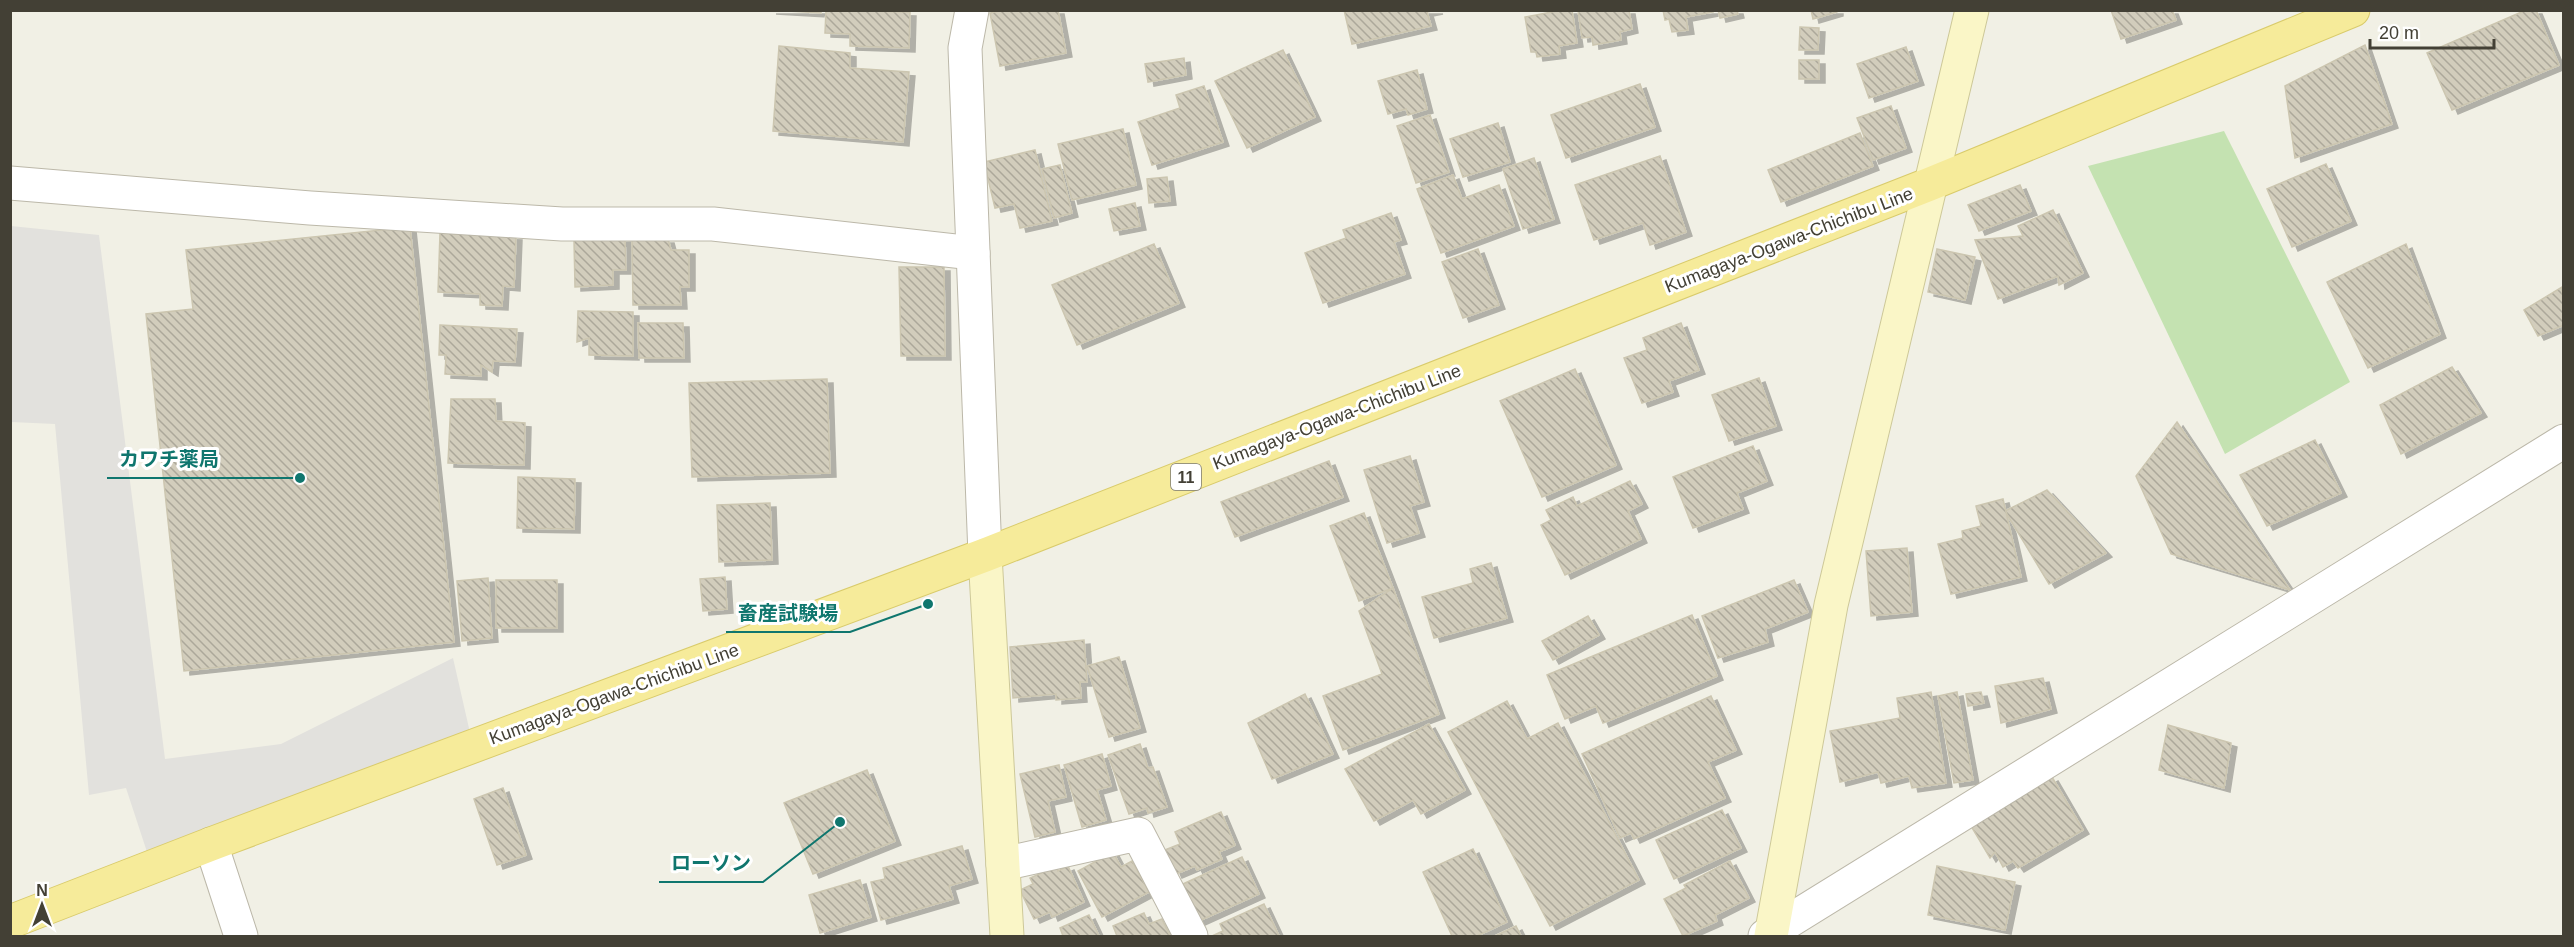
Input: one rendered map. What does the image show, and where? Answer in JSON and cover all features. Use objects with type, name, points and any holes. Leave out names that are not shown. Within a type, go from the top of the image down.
[{"type":"main road","name":"Kumagaya-Ogawa-Chichibu Line","points":[[10,922],[211,843],[985,555],[1930,184],[2353,10]]},
{"type":"street","points":[[972,10],[965,48],[985,555],[1007,936]]},
{"type":"street","points":[[1769,935],[1831,605],[1972,10]]},
{"type":"street","points":[[10,183],[310,208],[562,224],[713,224],[973,253]]},
{"type":"street","points":[[1769,935],[2564,441]]},
{"type":"street","points":[[1003,864],[1138,834],[1191,936]]},
{"type":"street","points":[[211,843],[241,936]]},
{"type":"green space","points":[[2224,131],[2350,382],[2225,454],[2088,166]]},
{"type":"shaded area","points":[[11,226],[99,235],[165,759],[281,744],[453,658],[471,737],[148,855],[126,788],[89,795],[55,424],[11,422]]},
{"type":"building","points":[[770,10],[821,10],[821,13]]},
{"type":"building","points":[[826,10],[910,12],[909,48],[850,46],[850,34],[825,33]]},
{"type":"building","points":[[1004,10],[1058,10],[1066,53],[1000,66],[990,13]]},
{"type":"building","points":[[1344,10],[1437,10],[1427,12],[1431,26],[1352,44]]},
{"type":"building","points":[[1572,10],[1577,43],[1559,46],[1560,54],[1537,57],[1536,52],[1531,52],[1525,17]]},
{"type":"building","points":[[1578,10],[1629,10],[1632,29],[1620,32],[1621,40],[1593,45],[1592,37],[1582,38]]},
{"type":"building","points":[[1663,10],[1712,10],[1713,12],[1686,17],[1688,30],[1672,32],[1669,19],[1665,20]]},
{"type":"building","points":[[1718,10],[1737,10],[1738,14],[1720,18]]},
{"type":"building","points":[[1811,10],[1837,10],[1837,12],[1813,19]]},
{"type":"building","points":[[2111,10],[2172,10],[2176,20],[2121,39]]},
{"type":"building","points":[[2526,10],[2536,10],[2559,65],[2452,110],[2427,53]]},
{"type":"building","points":[[1800,27],[1819,28],[1818,50],[1799,50]]},
{"type":"building","points":[[2365,45],[2392,124],[2295,158],[2285,86]]},
{"type":"building","points":[[779,46],[850,53],[850,68],[909,72],[903,142],[773,131]]},
{"type":"building","points":[[1906,47],[1918,81],[1869,98],[1857,64]]},
{"type":"building","points":[[1283,50],[1315,117],[1247,148],[1215,81]]},
{"type":"building","points":[[1184,58],[1186,75],[1148,82],[1145,64]]},
{"type":"building","points":[[1799,60],[1819,60],[1819,79],[1799,79]]},
{"type":"building","points":[[1417,70],[1427,109],[1408,115],[1406,109],[1388,114],[1378,81]]},
{"type":"building","points":[[1640,84],[1655,127],[1566,158],[1551,115]]},
{"type":"building","points":[[1204,86],[1223,142],[1152,165],[1138,122],[1180,108],[1176,95]]},
{"type":"building","points":[[1891,106],[1906,148],[1873,160],[1857,118]]},
{"type":"building","points":[[1430,115],[1449,172],[1416,183],[1397,126]]},
{"type":"building","points":[[1498,123],[1510,162],[1463,177],[1450,139]]},
{"type":"building","points":[[1123,129],[1136,185],[1072,200],[1058,144]]},
{"type":"building","points":[[1860,133],[1873,166],[1781,202],[1768,170]]},
{"type":"building","points":[[1035,150],[1052,221],[1020,228],[1014,204],[995,208],[984,162]]},
{"type":"building","points":[[1660,156],[1686,232],[1650,245],[1643,223],[1594,240],[1575,185]]},
{"type":"building","points":[[1534,158],[1554,219],[1523,229],[1503,169]]},
{"type":"building","points":[[2326,164],[2351,221],[2292,247],[2267,189]]},
{"type":"building","points":[[1060,165],[1072,213],[1054,218],[1042,169]]},
{"type":"building","points":[[1453,175],[1462,199],[1499,185],[1514,226],[1441,253],[1417,189]]},
{"type":"building","points":[[1167,177],[1170,201],[1149,203],[1147,179]]},
{"type":"building","points":[[2020,185],[2031,211],[1979,231],[1968,205]]},
{"type":"building","points":[[1135,203],[1140,226],[1114,231],[1109,209]]},
{"type":"building","points":[[2053,210],[2083,273],[2059,285],[2058,276],[1998,299],[1975,240],[2023,236],[2018,226]]},
{"type":"building","points":[[1391,213],[1401,240],[1394,242],[1405,274],[1323,303],[1305,253],[1346,238],[1343,230]]},
{"type":"building","points":[[410,227],[454,642],[184,671],[146,314],[193,309],[186,250]]},
{"type":"building","points":[[440,233],[516,236],[514,287],[503,286],[502,306],[480,305],[480,294],[438,292]]},
{"type":"building","points":[[625,238],[626,270],[613,270],[613,285],[575,287],[574,240]]},
{"type":"building","points":[[668,239],[671,250],[689,250],[689,287],[680,287],[681,305],[633,305],[632,240]]},
{"type":"building","points":[[1154,244],[1179,303],[1077,345],[1052,285]]},
{"type":"building","points":[[2406,244],[2440,334],[2368,368],[2327,282]]},
{"type":"building","points":[[1478,249],[1499,305],[1463,318],[1442,262]]},
{"type":"building","points":[[1937,249],[1975,257],[1965,300],[1928,292]]},
{"type":"building","points":[[899,267],[944,267],[945,356],[901,356]]},
{"type":"building","points":[[2562,287],[2564,325],[2538,336],[2524,310]]},
{"type":"building","points":[[578,311],[633,312],[633,356],[589,355],[589,338],[577,342]]},
{"type":"building","points":[[638,323],[683,323],[684,358],[639,358]]},
{"type":"building","points":[[1681,323],[1699,370],[1669,381],[1673,392],[1642,403],[1624,358],[1647,350],[1643,338]]},
{"type":"building","points":[[440,325],[517,329],[515,362],[493,361],[492,372],[481,365],[481,376],[445,374],[446,355],[439,355]]},
{"type":"building","points":[[2452,367],[2481,413],[2401,454],[2380,405]]},
{"type":"building","points":[[1575,369],[1616,465],[1542,497],[1500,401]]},
{"type":"building","points":[[1759,378],[1776,426],[1729,441],[1712,395]]},
{"type":"building","points":[[827,379],[830,473],[692,477],[689,383]]},
{"type":"building","points":[[451,399],[495,399],[496,421],[525,423],[524,465],[448,463]]},
{"type":"building","points":[[2177,422],[2290,590],[2171,554],[2136,476]]},
{"type":"building","points":[[2315,440],[2341,493],[2267,526],[2240,475]]},
{"type":"building","points":[[1753,446],[1767,481],[1737,493],[1743,509],[1693,528],[1673,477]]},
{"type":"building","points":[[1410,456],[1424,502],[1410,506],[1419,533],[1387,543],[1364,470]]},
{"type":"building","points":[[1329,461],[1343,497],[1235,537],[1221,502]]},
{"type":"building","points":[[518,477],[575,479],[574,529],[517,528]]},
{"type":"building","points":[[1630,481],[1642,504],[1628,511],[1641,539],[1565,575],[1541,525],[1551,520],[1546,510],[1573,497],[1577,506]]},
{"type":"building","points":[[2047,490],[2106,553],[2049,584],[2005,511]]},
{"type":"building","points":[[2003,499],[2021,577],[1951,594],[1938,544],[1963,538],[1962,531],[1981,526],[1976,506]]},
{"type":"building","points":[[770,503],[772,560],[719,562],[717,505]]},
{"type":"building","points":[[1364,513],[1393,588],[1359,601],[1330,526]]},
{"type":"building","points":[[1907,548],[1912,612],[1871,616],[1866,551]]},
{"type":"building","points":[[1491,563],[1507,618],[1434,638],[1422,597],[1473,583],[1470,569]]},
{"type":"building","points":[[725,577],[727,609],[703,611],[700,579]]},
{"type":"building","points":[[488,578],[492,638],[462,641],[457,581]]},
{"type":"building","points":[[496,580],[557,580],[557,628],[496,628]]},
{"type":"building","points":[[1794,580],[1808,612],[1765,629],[1768,642],[1718,658],[1702,616]]},
{"type":"building","points":[[1393,588],[1439,714],[1343,750],[1323,696],[1382,674],[1359,611]]},
{"type":"building","points":[[1692,615],[1717,676],[1603,723],[1596,706],[1565,719],[1547,675]]},
{"type":"building","points":[[1588,616],[1599,635],[1553,660],[1542,641]]},
{"type":"building","points":[[1084,640],[1087,682],[1080,682],[1081,698],[1056,700],[1056,694],[1013,698],[1010,647]]},
{"type":"building","points":[[1119,657],[1140,728],[1109,737],[1087,666]]},
{"type":"building","points":[[2043,678],[2051,709],[2001,723],[1995,686]]},
{"type":"building","points":[[1931,692],[1946,783],[1912,788],[1909,776],[1881,783],[1878,772],[1840,782],[1830,731],[1900,718],[1897,698]]},
{"type":"building","points":[[1957,692],[1973,780],[1954,783],[1938,696]]},
{"type":"building","points":[[1981,692],[1984,703],[1968,706],[1966,694]]},
{"type":"building","points":[[1305,694],[1333,754],[1272,779],[1248,723]]},
{"type":"building","points":[[1711,696],[1736,750],[1708,762],[1725,798],[1634,839],[1631,833],[1620,838],[1582,754]]},
{"type":"building","points":[[1507,701],[1527,739],[1558,723],[1639,880],[1550,926],[1448,732]]},
{"type":"building","points":[[1429,724],[1465,790],[1421,814],[1413,800],[1374,821],[1345,769]]},
{"type":"building","points":[[2168,725],[2231,743],[2224,788],[2159,770]]},
{"type":"building","points":[[1140,744],[1148,768],[1153,767],[1167,807],[1148,813],[1147,808],[1129,814],[1108,755]]},
{"type":"building","points":[[1102,754],[1111,786],[1097,790],[1106,820],[1082,827],[1064,765]]},
{"type":"building","points":[[1059,765],[1066,797],[1048,801],[1055,832],[1035,837],[1020,774]]},
{"type":"building","points":[[867,770],[895,841],[813,874],[784,803]]},
{"type":"building","points":[[2052,777],[2083,830],[2018,868],[2013,861],[2003,867],[1995,852],[1990,858],[1971,826]]},
{"type":"building","points":[[503,788],[526,855],[497,865],[474,799]]},
{"type":"building","points":[[1722,810],[1741,848],[1674,879],[1656,840]]},
{"type":"building","points":[[1221,812],[1235,845],[1219,852],[1222,859],[1197,870],[1195,866],[1176,874],[1165,850],[1180,844],[1175,832]]},
{"type":"building","points":[[962,846],[972,879],[949,886],[953,899],[881,920],[871,882],[885,879],[883,868]]},
{"type":"building","points":[[1473,849],[1507,922],[1477,936],[1452,936],[1423,872]]},
{"type":"building","points":[[1113,852],[1121,867],[1132,861],[1149,892],[1102,917],[1078,871]]},
{"type":"building","points":[[1242,857],[1259,894],[1199,921],[1183,884]]},
{"type":"building","points":[[1730,861],[1749,898],[1715,915],[1717,921],[1683,936],[1664,899],[1686,888],[1684,885]]},
{"type":"building","points":[[1057,866],[1058,871],[1068,866],[1084,902],[1052,917],[1050,912],[1034,919],[1020,890],[1033,884],[1030,878]]},
{"type":"building","points":[[1937,866],[2015,882],[2005,930],[1928,915]]},
{"type":"building","points":[[860,880],[871,917],[820,933],[809,895]]},
{"type":"building","points":[[1264,904],[1279,936],[1212,936],[1223,931],[1220,924]]},
{"type":"building","points":[[1144,913],[1149,924],[1162,919],[1170,936],[1117,936],[1113,926]]},
{"type":"building","points":[[1089,915],[1099,936],[1063,936],[1060,928]]},
{"type":"building","points":[[1516,926],[1521,936],[1495,936]]},
{"type":"place","name":"カワチ薬局","points":[[300,478]]},
{"type":"place","name":"畜産試験場","points":[[928,604]]},
{"type":"place","name":"ローソン","points":[[840,822]]}]
